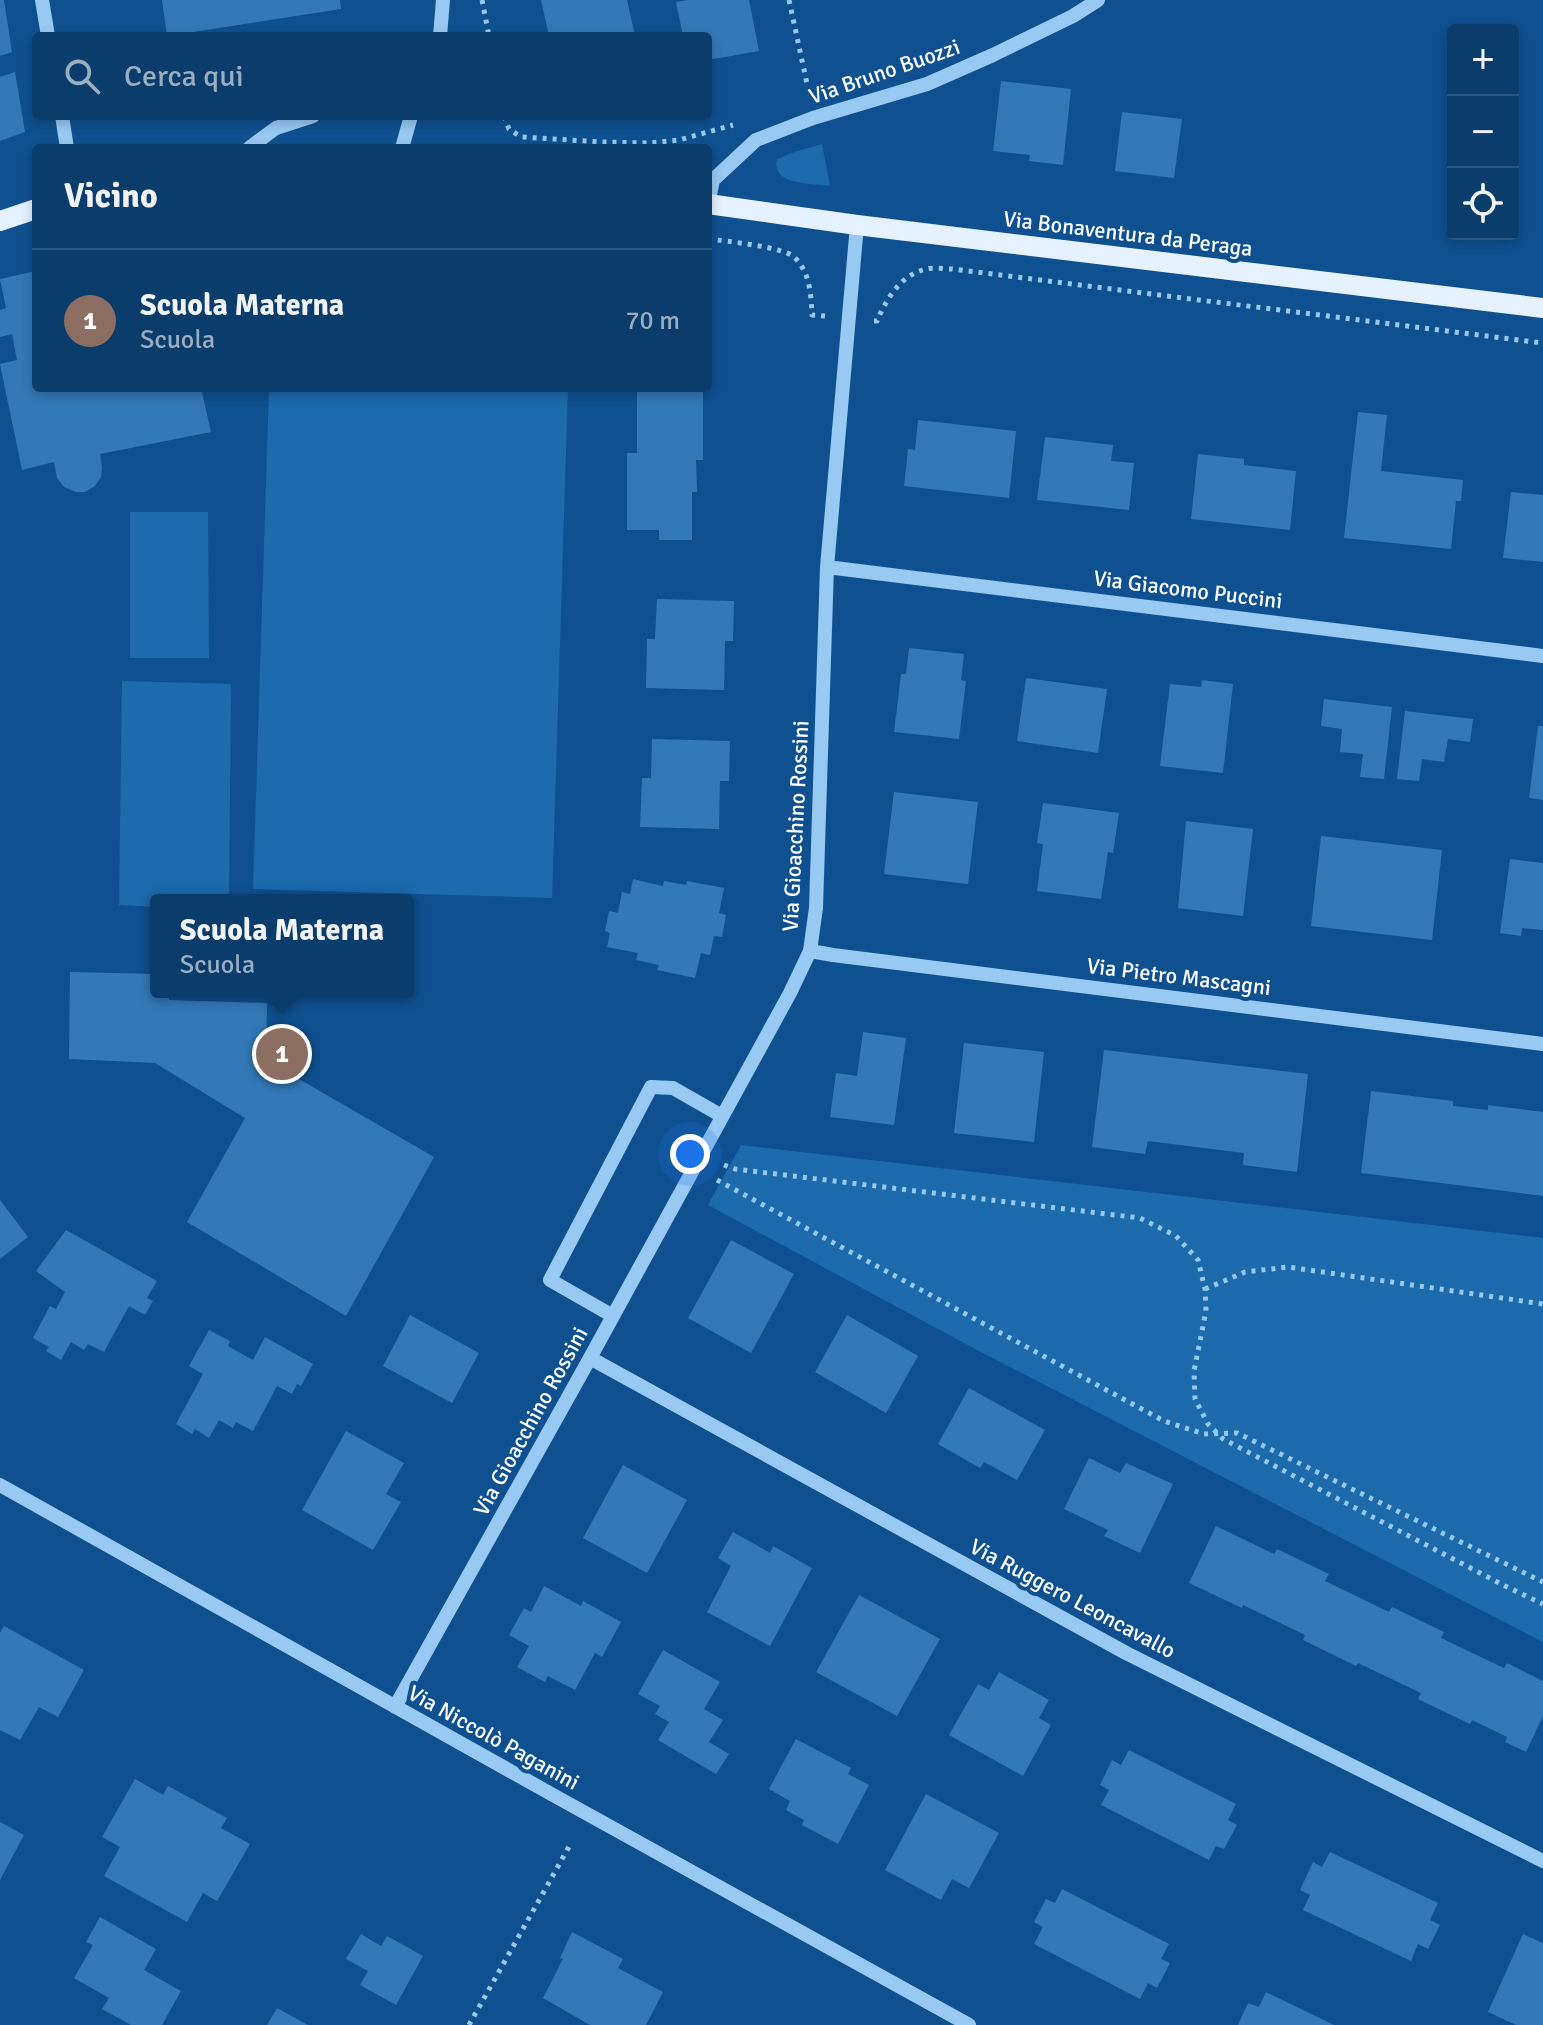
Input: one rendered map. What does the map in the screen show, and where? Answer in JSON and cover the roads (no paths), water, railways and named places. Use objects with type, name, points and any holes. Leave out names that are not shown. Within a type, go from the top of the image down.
[{"type":"main road","name":"Via Bonaventura da Peraga","points":[[712,205],[1543,308]]},
{"type":"main road","points":[[0,221],[32,210]]},
{"type":"street","points":[[42,0],[47,32]]},
{"type":"street","points":[[440,32],[443,0]]},
{"type":"street","name":"Via Bruno Buozzi","points":[[712,185],[713,180],[756,140],[813,118],[927,84],[1073,16],[1098,0]]},
{"type":"street","points":[[63,120],[66,144]]},
{"type":"street","points":[[254,144],[276,128],[301,120]]},
{"type":"street","points":[[403,144],[410,120]]},
{"type":"street","name":"Via Gioacchino Rossini","points":[[395,1707],[590,1358],[810,951],[816,908],[827,567],[857,225]]},
{"type":"street","name":"Via Giacomo Puccini","points":[[827,567],[1543,656]]},
{"type":"street","name":"Via Pietro Mascagni","points":[[810,951],[1543,1044]]},
{"type":"street","points":[[613,1316],[550,1280],[651,1087],[673,1088],[722,1116]]},
{"type":"street","name":"Via Ruggero Leoncavallo","points":[[590,1358],[1126,1653],[1543,1861]]},
{"type":"street","name":"Via Niccolò Paganini","points":[[0,1485],[969,2025]]},
{"type":"place","name":"Scuola Materna","points":[[282,1054]]}]
